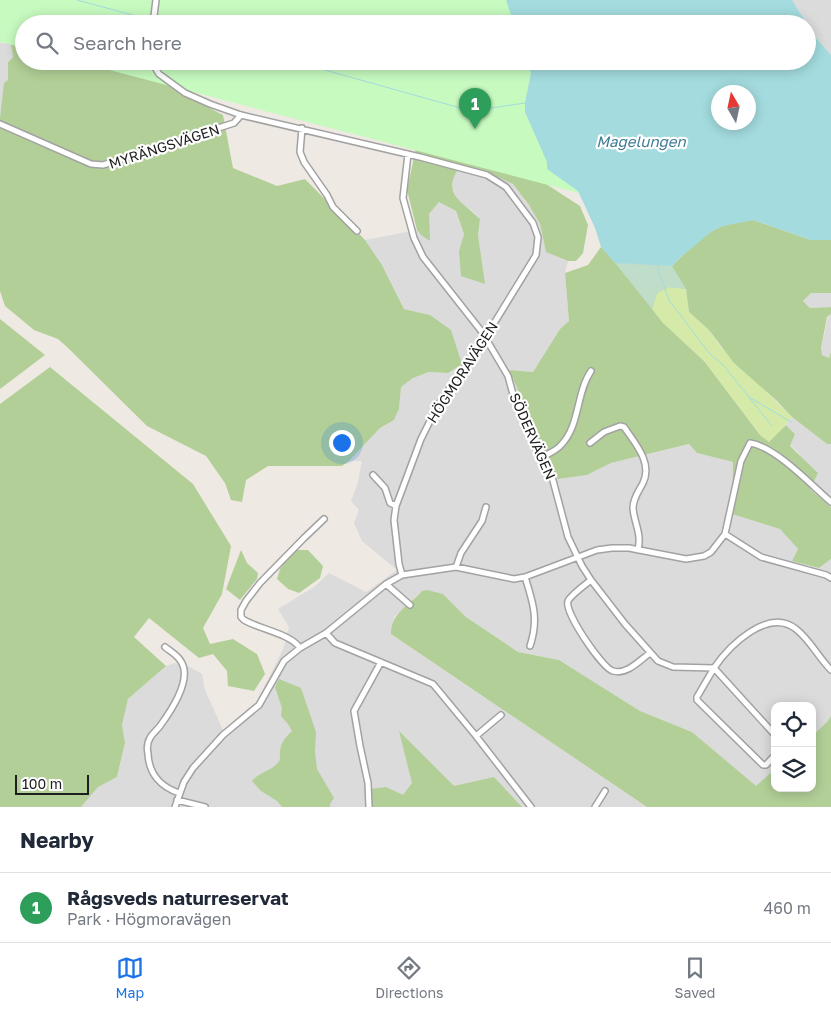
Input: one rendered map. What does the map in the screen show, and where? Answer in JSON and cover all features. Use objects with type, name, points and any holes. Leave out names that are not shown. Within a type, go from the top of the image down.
[{"type":"street","points":[[153,15],[156,0]]},
{"type":"street","name":"HÖGMORAVÄGEN","points":[[156,70],[158,74],[185,93],[241,115],[302,128],[487,175],[506,187],[537,230],[536,255],[485,338],[429,421],[396,506],[394,526],[402,575]]},
{"type":"street","name":"MYRÄNGSVÄGEN","points":[[0,124],[91,164],[103,165],[234,123],[241,115]]},
{"type":"street","points":[[302,128],[300,148],[304,162],[333,207],[357,231]]},
{"type":"street","name":"SÖDERVÄGEN","points":[[408,154],[403,198],[414,238],[423,257],[452,292],[485,338],[508,376],[514,398],[544,456],[564,524],[578,557],[591,580],[616,613],[658,661],[673,667],[714,668]]},
{"type":"street","points":[[544,456],[558,448],[568,435],[585,380],[591,371]]},
{"type":"street","points":[[590,443],[598,435],[620,426],[624,427],[644,458],[646,475],[635,497],[633,507],[640,535],[638,550]]},
{"type":"street","points":[[174,807],[193,768],[218,740],[259,705],[284,661],[300,648],[326,633],[386,584],[402,575],[456,567],[509,578],[525,577],[597,550],[612,548],[638,550],[677,558],[695,558],[711,552],[725,534],[741,461],[750,444],[758,444],[796,470],[831,502]]},
{"type":"street","points":[[373,475],[385,488],[390,503],[396,506]]},
{"type":"street","points":[[456,567],[461,553],[482,522],[486,507]]},
{"type":"street","points":[[300,648],[297,644],[286,638],[244,620],[241,616],[241,610],[260,583],[324,519]]},
{"type":"street","points":[[725,534],[761,557],[831,578]]},
{"type":"street","points":[[525,577],[535,616],[535,630],[530,646]]},
{"type":"street","points":[[591,580],[569,599],[568,606],[581,636],[605,666],[614,672],[624,671],[650,653]]},
{"type":"street","points":[[386,584],[410,605]]},
{"type":"street","points":[[771,759],[766,765],[763,765],[697,700],[696,697],[718,662],[756,628],[771,622],[794,628],[810,643],[831,670]]},
{"type":"street","points":[[326,633],[335,643],[433,684],[531,807]]},
{"type":"street","points":[[165,647],[180,659],[185,668],[185,674],[172,710],[149,739],[148,758],[151,770],[161,783],[169,790],[179,794]]},
{"type":"street","points":[[369,807],[368,783],[354,711],[381,662]]},
{"type":"street","points":[[714,668],[771,731]]},
{"type":"street","points":[[476,736],[501,715]]},
{"type":"street","points":[[594,807],[605,791]]},
{"type":"street","points":[[177,800],[205,807]]},
{"type":"shaded area","points":[[792,0],[831,0],[831,55],[816,38],[816,15],[801,15]]},
{"type":"shaded area","points":[[0,43],[11,44],[13,57],[8,62],[8,80],[0,118]]},
{"type":"shaded area","points":[[461,165],[484,171],[513,184],[529,205],[540,224],[546,252],[568,261],[565,273],[569,321],[560,329],[533,372],[510,370],[558,479],[587,475],[611,463],[690,444],[697,453],[733,462],[732,514],[780,529],[798,549],[792,561],[819,568],[831,559],[831,716],[816,732],[816,702],[771,702],[771,773],[756,787],[692,732],[640,711],[559,660],[518,652],[466,617],[443,594],[422,591],[394,617],[391,634],[647,807],[81,807],[98,787],[117,777],[125,744],[122,725],[128,699],[166,666],[175,663],[190,667],[202,674],[205,690],[223,730],[257,702],[284,647],[289,627],[278,609],[314,587],[329,573],[366,592],[397,570],[362,541],[354,523],[359,510],[351,501],[358,482],[362,461],[349,461],[380,428],[394,420],[399,409],[401,387],[413,378],[429,372],[448,373],[430,315],[404,309],[382,265],[365,240],[417,230],[421,235],[429,214],[439,202],[456,211],[464,234],[459,251],[484,284],[478,235],[480,219],[459,202],[452,188],[454,176]]},
{"type":"shaded area","points":[[811,293],[831,293],[831,307],[810,308],[803,301]]},
{"type":"shaded area","points":[[831,314],[831,352],[829,358],[822,355],[821,348],[828,317]]},
{"type":"shaded area","points":[[792,417],[827,444],[831,444],[831,507],[810,488],[814,482],[799,453],[790,445],[795,434],[786,425]]},
{"type":"green space","points":[[0,0],[625,0],[639,15],[15,15],[15,46],[0,42]]},
{"type":"green space","points":[[2,17],[15,21],[15,70],[213,70],[196,79],[190,98],[223,115],[233,168],[277,186],[305,179],[365,240],[382,265],[404,309],[430,315],[451,330],[462,364],[448,373],[429,372],[413,378],[401,387],[399,409],[394,420],[380,428],[342,466],[268,466],[246,480],[242,502],[231,500],[225,483],[206,456],[147,426],[58,339],[34,330],[5,306],[0,291],[0,118],[4,83],[8,80],[8,62],[13,57],[11,44]]},
{"type":"green space","points":[[109,70],[641,70],[590,196]]},
{"type":"green space","points":[[420,130],[543,182],[580,206],[588,225],[583,253],[576,261],[568,261],[546,252],[540,224],[529,205],[513,184],[484,171],[461,165],[452,183],[453,190],[460,201],[480,219],[478,235],[485,284],[461,276],[459,251],[464,234],[456,211],[439,202],[429,214],[430,241],[417,230],[407,190]]},
{"type":"green space","points":[[753,220],[811,240],[831,240],[831,293],[811,293],[803,301],[810,308],[831,307],[831,314],[827,317],[821,348],[822,355],[829,358],[831,352],[831,444],[827,444],[792,417],[734,363],[709,330],[689,312],[686,289],[669,287],[657,293],[652,309],[663,323],[704,361],[760,435],[769,442],[786,425],[795,434],[790,446],[818,473],[810,489],[831,507],[831,559],[819,568],[792,561],[798,549],[780,529],[732,514],[733,462],[697,453],[689,444],[611,463],[587,475],[558,479],[509,370],[533,372],[560,329],[569,321],[565,273],[588,265],[601,247],[616,263],[672,266],[716,229],[726,225]]},
{"type":"green space","points":[[615,263],[672,266],[686,289],[669,287],[657,293],[652,309]]},
{"type":"green space","points":[[669,287],[686,289],[689,312],[709,330],[720,346],[792,417],[769,442],[760,435],[704,361],[663,323],[652,309],[656,293]]},
{"type":"green space","points":[[0,319],[45,355],[0,389]]},
{"type":"green space","points":[[50,367],[193,484],[231,546],[222,594],[203,628],[210,644],[233,639],[257,654],[265,674],[254,691],[228,686],[227,671],[213,654],[199,658],[149,618],[134,637],[166,666],[128,699],[122,725],[125,743],[117,777],[98,787],[81,807],[0,807],[0,404]]},
{"type":"green space","points":[[241,550],[247,563],[258,573],[257,579],[240,600],[226,589]]},
{"type":"green space","points":[[294,550],[308,550],[323,566],[320,578],[299,593],[288,589],[277,579],[280,569]]},
{"type":"green space","points":[[427,590],[443,594],[466,617],[518,652],[559,660],[640,711],[692,732],[756,786],[771,773],[771,792],[816,792],[816,732],[831,716],[831,807],[647,807],[391,634],[397,615],[422,591]]},
{"type":"green space","points":[[279,679],[301,688],[316,732],[315,752],[317,769],[334,798],[330,807],[282,807],[277,801],[261,791],[252,781],[277,764],[280,760],[282,744],[292,731],[281,716],[282,708],[275,687]]},
{"type":"green space","points":[[399,731],[454,786],[494,777],[522,807],[373,807],[370,789],[386,787],[403,795],[412,783]]},
{"type":"water","name":"Magelungen","points":[[506,0],[792,0],[801,15],[511,15]]},
{"type":"water","name":"Magelungen","points":[[816,38],[831,55],[831,240],[811,240],[753,220],[723,226],[712,231],[672,266],[615,263],[601,247],[595,228],[578,191],[547,169],[547,162],[525,112],[530,70],[816,70]]},
{"type":"waterway","points":[[77,0],[132,15]]},
{"type":"waterway","points":[[325,70],[471,111],[525,103]]},
{"type":"waterway","points":[[657,266],[669,300],[709,353],[724,366],[772,426]]},
{"type":"waterway","points":[[751,398],[791,422]]},
{"type":"place","name":"Rågsveds naturreservat","points":[[475,129]]}]
